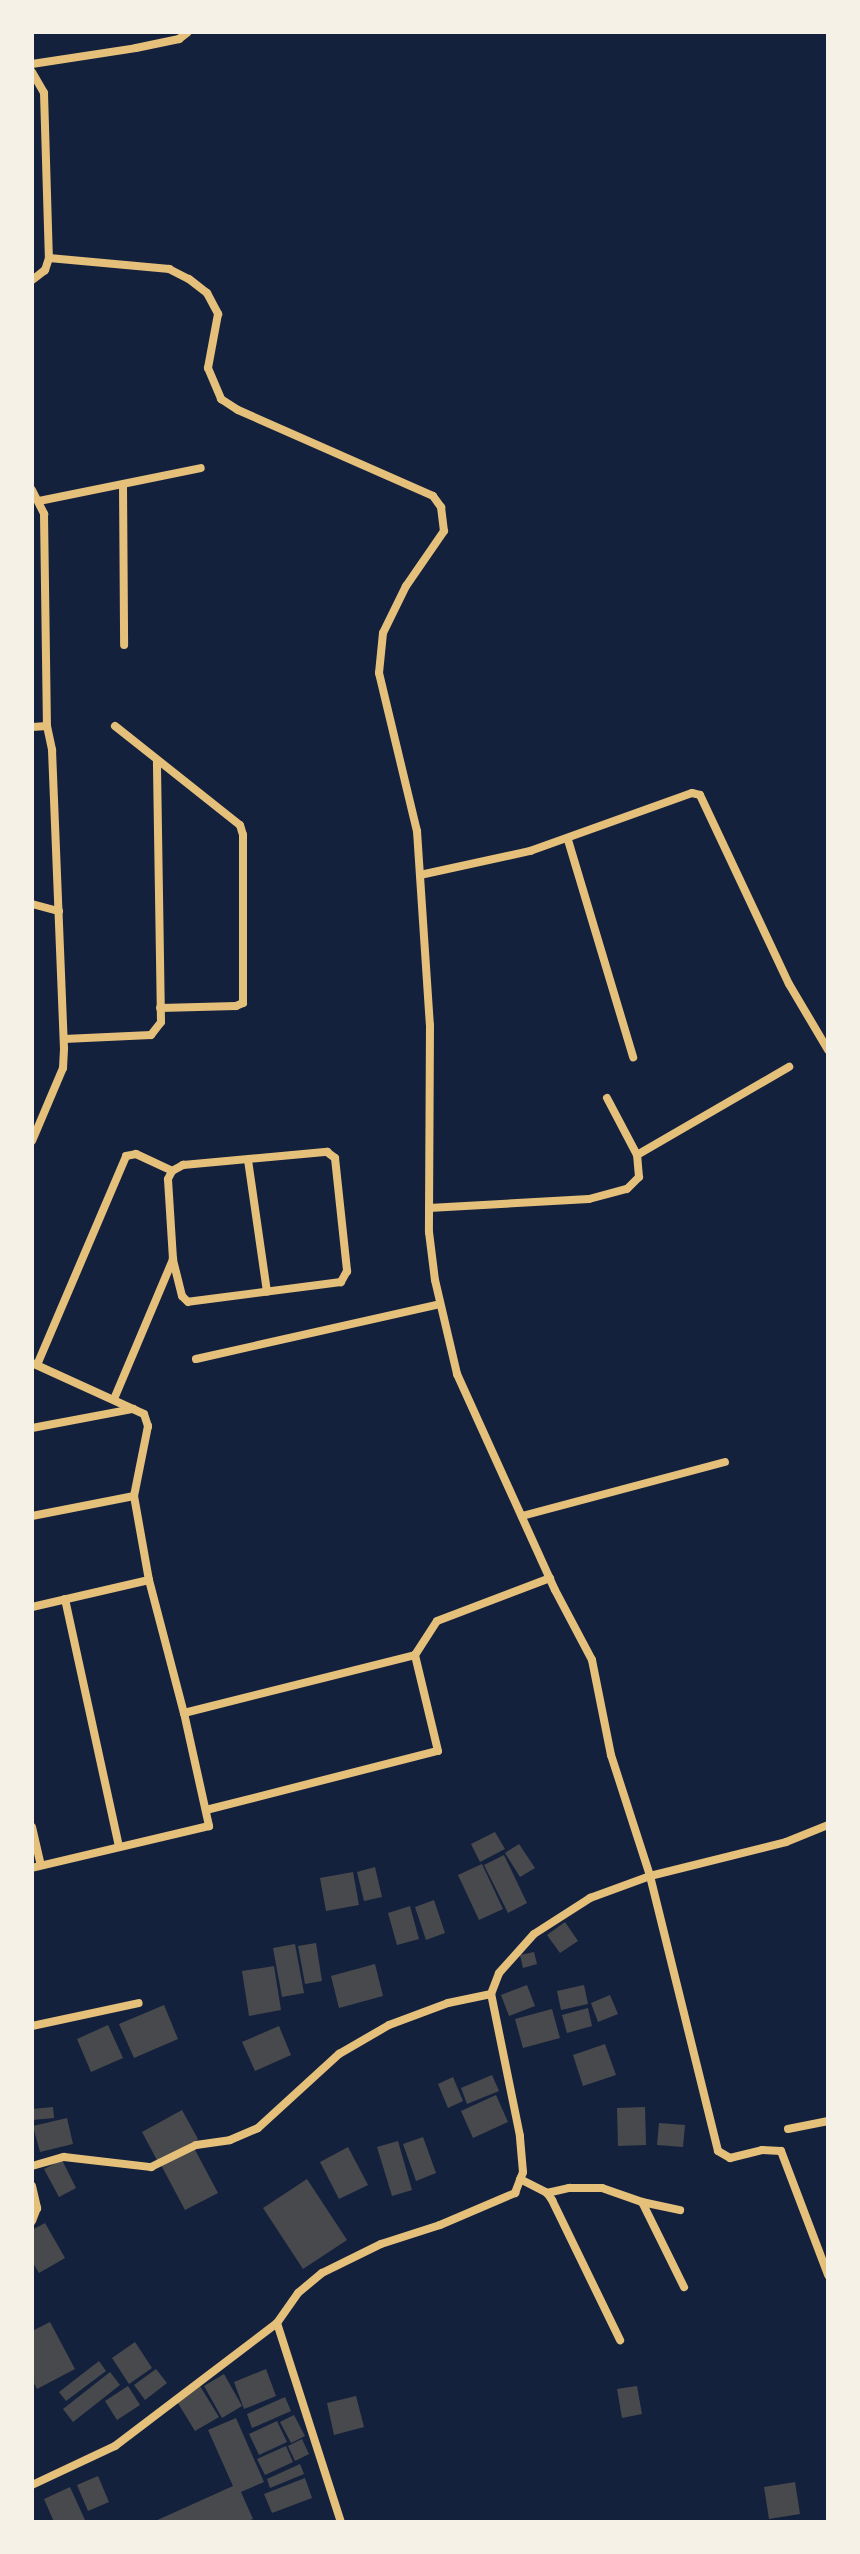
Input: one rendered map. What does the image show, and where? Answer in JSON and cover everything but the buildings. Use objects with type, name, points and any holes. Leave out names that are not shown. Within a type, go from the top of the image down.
[{"type":"street","points":[[32,64],[179,39],[188,32]]},
{"type":"street","points":[[32,72],[44,93],[49,258],[45,270],[32,280]]},
{"type":"street","points":[[49,258],[169,269],[189,279],[207,293],[218,314],[208,368],[221,399],[238,410],[433,496],[441,507],[444,531],[406,586],[383,633],[379,657],[381,689],[417,831],[430,1025],[431,1262],[440,1304],[457,1374],[550,1578],[592,1660],[611,1755],[650,1876],[718,2151],[730,2158],[762,2150],[781,2151],[828,2275]]},
{"type":"street","points":[[39,501],[201,468]]},
{"type":"street","points":[[123,485],[124,645]]},
{"type":"street","points":[[32,490],[44,514],[47,726],[52,750],[64,1039],[63,1068],[32,1141]]},
{"type":"street","points":[[32,727],[47,726]]},
{"type":"street","points":[[115,726],[240,825],[243,835],[243,1003],[236,1006],[160,1008]]},
{"type":"street","points":[[64,1039],[151,1035],[161,1022],[157,762]]},
{"type":"street","points":[[420,875],[474,865],[568,840],[692,793],[703,797],[789,984],[828,1050]]},
{"type":"street","points":[[568,840],[633,1057]]},
{"type":"street","points":[[32,904],[59,911]]},
{"type":"street","points":[[637,1155],[789,1067]]},
{"type":"street","points":[[429,1208],[604,1196],[627,1189],[639,1177],[637,1155],[607,1098]]},
{"type":"street","points":[[327,1152],[335,1158],[347,1271],[341,1282],[188,1302],[182,1296],[173,1259],[168,1179],[172,1171],[183,1165],[327,1152]]},
{"type":"street","points":[[32,1827],[36,1866],[209,1826],[184,1713],[149,1580],[134,1496],[148,1426],[144,1414],[34,1364],[126,1156],[136,1154],[172,1171]]},
{"type":"street","points":[[248,1160],[267,1292]]},
{"type":"street","points":[[114,1399],[173,1259]]},
{"type":"street","points":[[196,1359],[440,1304]]},
{"type":"street","points":[[32,1428],[135,1408]]},
{"type":"street","points":[[522,1516],[725,1462]]},
{"type":"street","points":[[32,1516],[134,1496]]},
{"type":"street","points":[[184,1713],[415,1655],[437,1621],[550,1578]]},
{"type":"street","points":[[32,1607],[149,1580]]},
{"type":"street","points":[[65,1599],[119,1846]]},
{"type":"street","points":[[206,1810],[438,1751],[415,1655]]},
{"type":"street","points":[[32,2485],[115,2446],[277,2323],[298,2293],[322,2273],[381,2244],[499,2202],[515,2193],[523,2172],[520,2136],[491,1994],[499,1973],[534,1934],[590,1898],[650,1876],[786,1842],[828,1825]]},
{"type":"street","points":[[32,2166],[64,2157],[151,2167],[196,2145],[230,2140],[258,2128],[339,2054],[389,2025],[448,2003],[491,1994]]},
{"type":"street","points":[[32,2026],[139,2003]]},
{"type":"street","points":[[788,2129],[828,2121]]},
{"type":"street","points":[[520,2179],[547,2193],[620,2340]]},
{"type":"street","points":[[32,2186],[37,2208],[32,2221]]},
{"type":"street","points":[[547,2193],[569,2188],[602,2188],[642,2202],[680,2210]]},
{"type":"street","points":[[642,2202],[684,2287]]},
{"type":"street","points":[[277,2323],[341,2522]]}]
